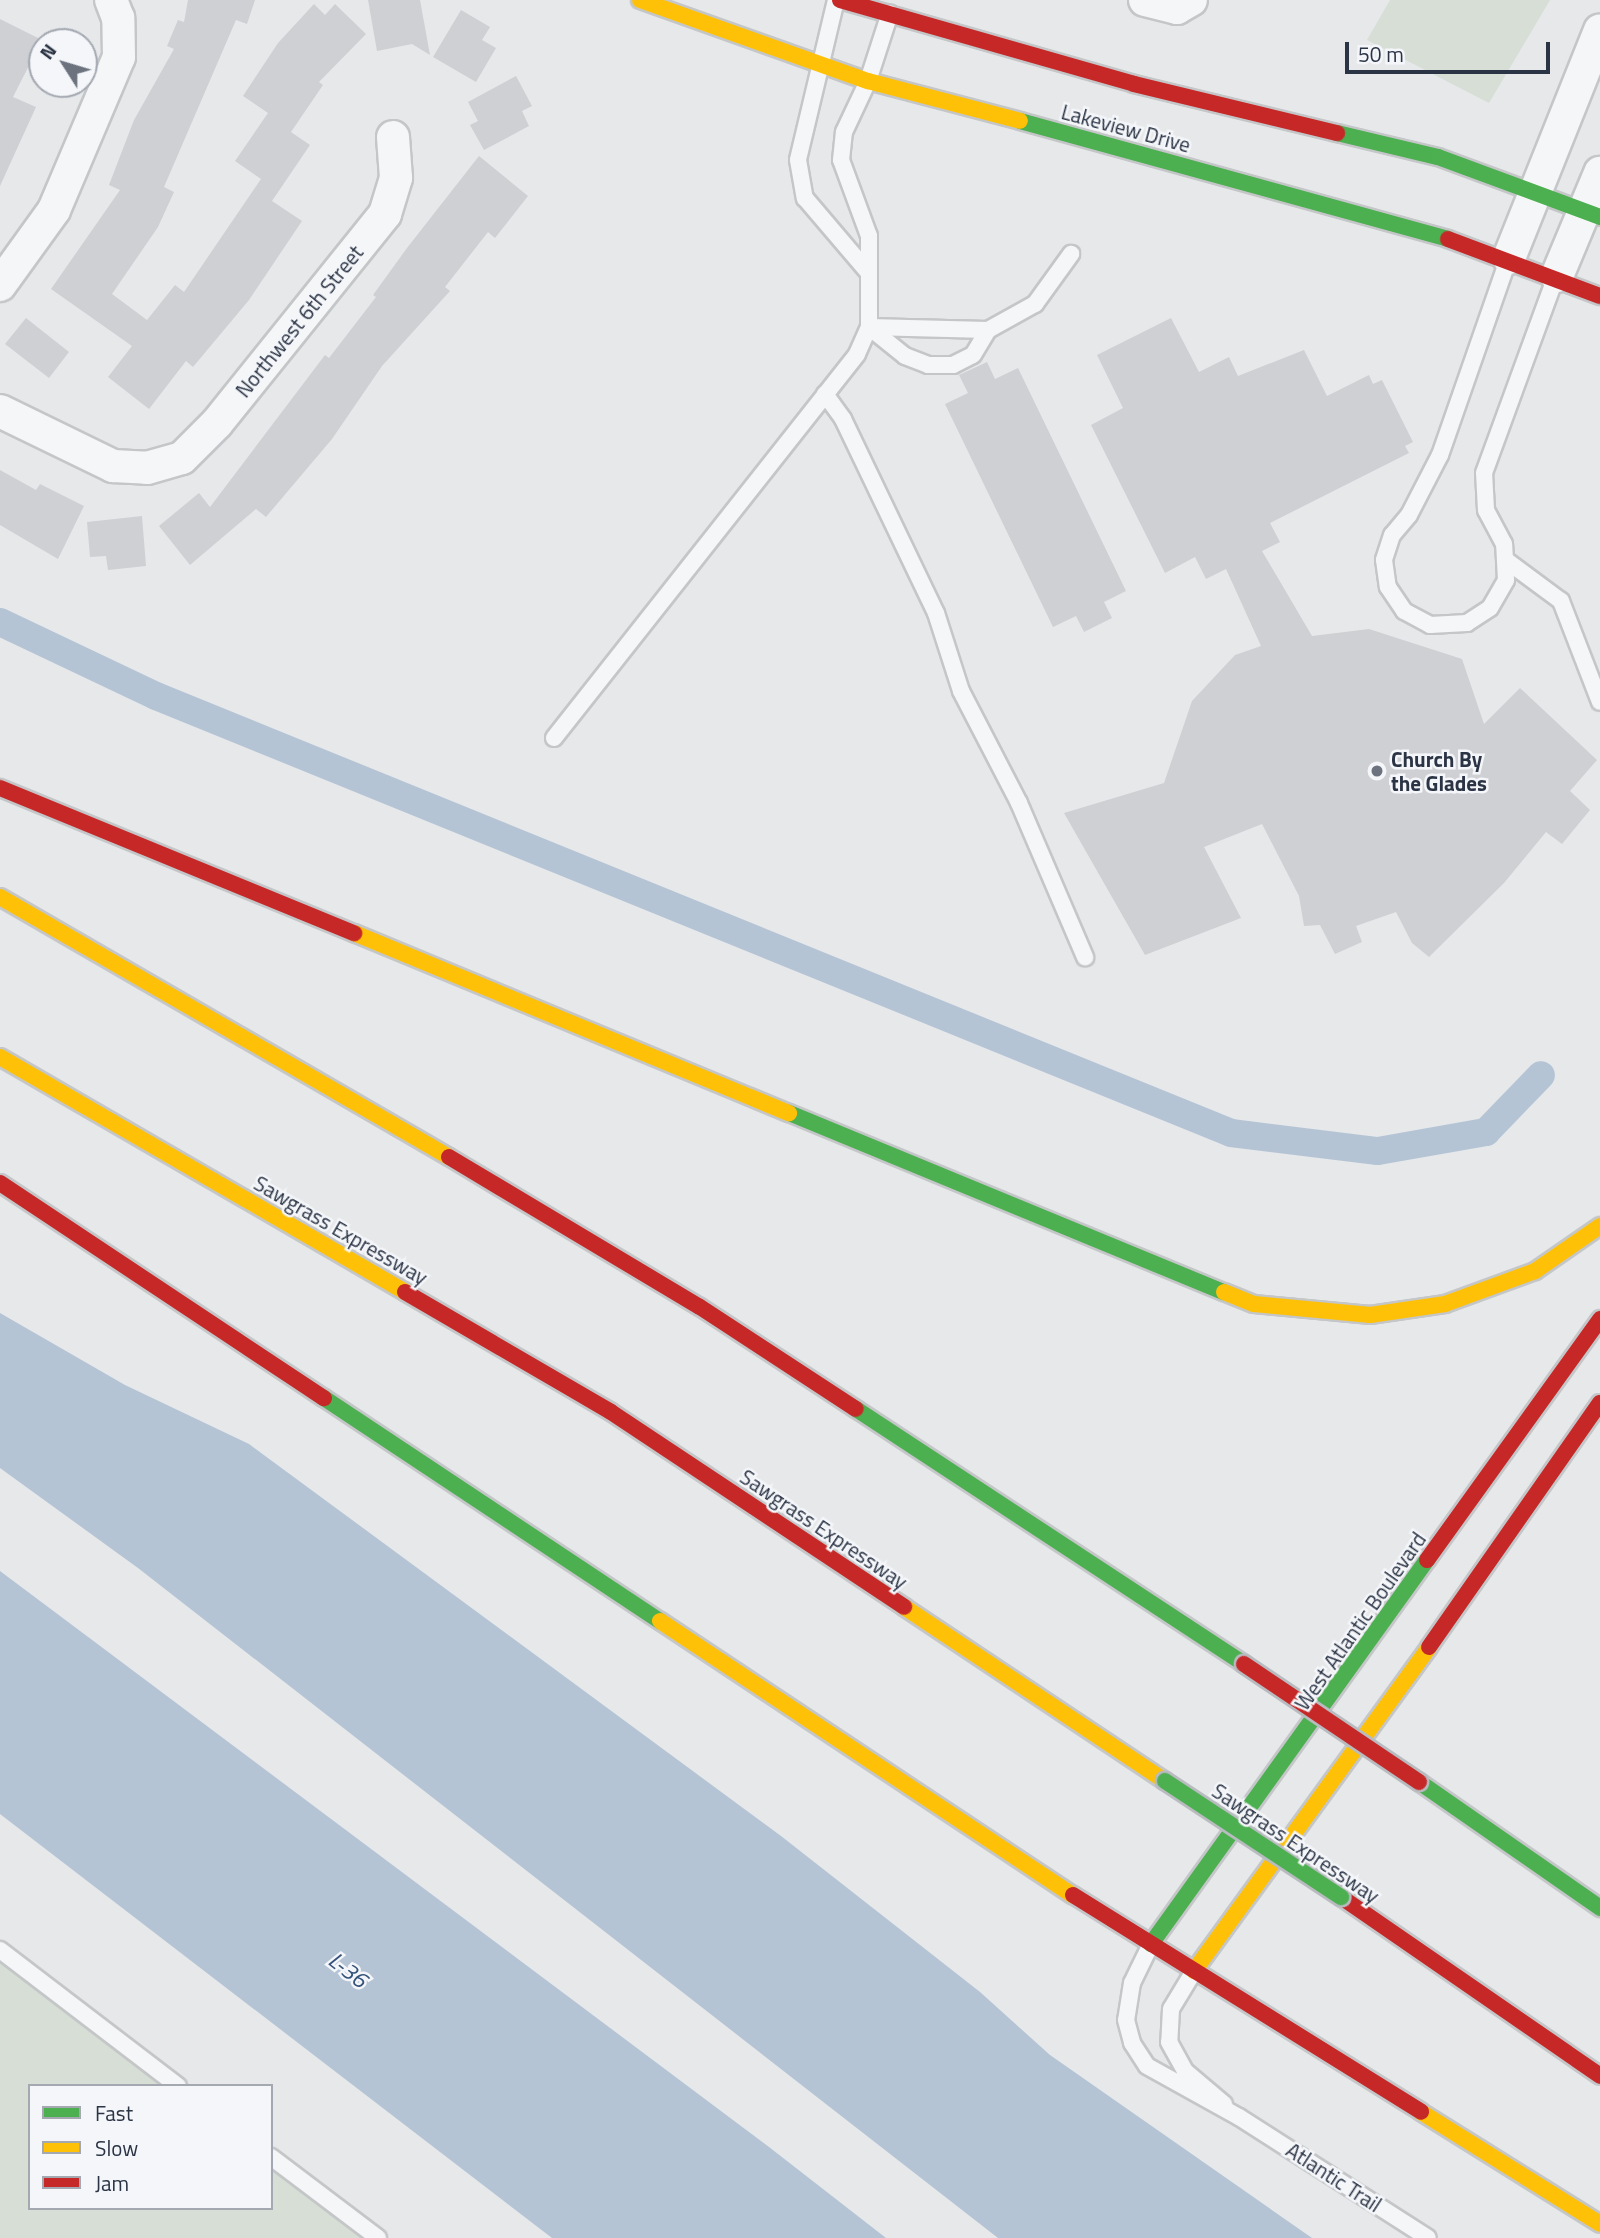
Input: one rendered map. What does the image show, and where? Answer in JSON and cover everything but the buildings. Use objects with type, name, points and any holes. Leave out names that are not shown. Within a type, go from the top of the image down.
[{"type":"main road","name":"Lakeview Drive","points":[[640,0],[868,81],[1408,223],[1557,276],[1600,296]]},
{"type":"main road","points":[[838,0],[891,7],[1134,84],[1438,157],[1592,213]]},
{"type":"main road","points":[[0,788],[1254,1304],[1357,1315],[1445,1304],[1535,1271],[1600,1226]]},
{"type":"main road","points":[[0,897],[200,1008],[700,1307],[1244,1664],[1600,1908]]},
{"type":"main road","name":"Sawgrass Expressway","points":[[0,1057],[611,1412],[1341,1897],[1600,2076]]},
{"type":"main road","points":[[0,1183],[1151,1944],[1600,2224]]},
{"type":"main road","name":"West Atlantic Boulevard","points":[[1151,1944],[1600,1319]]},
{"type":"main road","points":[[1194,1971],[1288,1848],[1600,1403]]},
{"type":"street","points":[[0,285],[54,210],[119,57],[118,18],[111,0]]},
{"type":"street","points":[[1145,0],[1177,8],[1191,0]]},
{"type":"street","points":[[1509,258],[1594,65],[1600,32]]},
{"type":"street","name":"Northwest 6th Street","points":[[0,411],[113,466],[147,468],[182,458],[217,423],[385,214],[396,178],[393,137]]},
{"type":"street","points":[[1557,276],[1592,213],[1600,173]]},
{"type":"lane","points":[[838,0],[818,65],[797,160],[805,198],[867,272]]},
{"type":"lane","points":[[554,738],[857,354],[869,327],[869,236],[841,160],[844,131],[868,81],[891,7]]},
{"type":"lane","points":[[869,327],[905,356],[928,365],[953,365],[973,355],[988,330],[1035,304],[1072,254]]},
{"type":"lane","points":[[1509,258],[1436,464],[1392,535],[1384,560],[1388,587],[1404,611],[1430,625],[1467,623],[1490,608],[1506,580],[1507,561],[1486,510],[1484,473],[1557,276]]},
{"type":"lane","points":[[869,327],[988,330]]},
{"type":"lane","points":[[825,394],[843,419],[936,613],[961,691],[1019,803],[1084,957]]},
{"type":"lane","points":[[1507,561],[1562,601],[1600,702]]},
{"type":"lane","name":"Atlantic Trail","points":[[1151,1944],[1127,2003],[1126,2020],[1138,2055],[1157,2074],[1239,2117],[1428,2238]]},
{"type":"lane","points":[[0,1950],[175,2084]]},
{"type":"lane","name":"Atlantic Trail","points":[[1194,1971],[1171,2009],[1169,2042],[1185,2071],[1239,2117]]},
{"type":"lane","points":[[273,2159],[378,2238]]},
{"type":"shaded area","points":[[1390,0],[1550,0],[1489,103],[1367,40]]},
{"type":"shaded area","points":[[0,1950],[175,2084],[28,2084],[28,2210],[273,2210],[273,2159],[378,2238],[0,2238]]},
{"type":"water","points":[[0,1313],[125,1385],[249,1444],[781,1836],[980,1992],[1050,2055],[1312,2238],[998,2238],[138,1568],[0,1468]]},
{"type":"water","name":"L-36","points":[[0,1571],[769,2147],[886,2238],[552,2238],[0,1814]]},
{"type":"waterway","points":[[0,622],[156,696],[1231,1133],[1378,1151],[1486,1132],[1541,1075]]},
{"type":"traffic: fast","points":[[1020,121],[1448,239]]},
{"type":"traffic: fast","points":[[1337,133],[1438,157],[1600,217]]},
{"type":"traffic: fast","points":[[789,1113],[1224,1292]]},
{"type":"traffic: fast","points":[[324,1398],[660,1621]]},
{"type":"traffic: fast","points":[[856,1409],[1244,1664]]},
{"type":"traffic: fast","points":[[1151,1944],[1427,1560]]},
{"type":"traffic: fast","points":[[1165,1781],[1341,1897]]},
{"type":"traffic: fast","points":[[1419,1782],[1600,1908]]},
{"type":"traffic: slow","points":[[640,0],[868,81],[1020,121]]},
{"type":"traffic: slow","points":[[0,897],[449,1157]]},
{"type":"traffic: slow","points":[[354,933],[789,1113]]},
{"type":"traffic: slow","points":[[0,1057],[405,1292]]},
{"type":"traffic: slow","points":[[1224,1292],[1254,1304],[1370,1315],[1445,1304],[1535,1271],[1600,1226]]},
{"type":"traffic: slow","points":[[904,1607],[1165,1781]]},
{"type":"traffic: slow","points":[[660,1621],[1073,1895]]},
{"type":"traffic: slow","points":[[1194,1971],[1429,1647]]},
{"type":"traffic: slow","points":[[1421,2112],[1600,2224]]},
{"type":"traffic: jam","points":[[840,0],[1134,84],[1337,133]]},
{"type":"traffic: jam","points":[[1448,239],[1600,296]]},
{"type":"traffic: jam","points":[[0,788],[354,933]]},
{"type":"traffic: jam","points":[[449,1157],[700,1307],[856,1409]]},
{"type":"traffic: jam","points":[[0,1183],[324,1398]]},
{"type":"traffic: jam","points":[[405,1292],[611,1412],[904,1607]]},
{"type":"traffic: jam","points":[[1427,1560],[1600,1319]]},
{"type":"traffic: jam","points":[[1429,1647],[1600,1403]]},
{"type":"traffic: jam","points":[[1244,1664],[1419,1782]]},
{"type":"traffic: jam","points":[[1073,1895],[1421,2112]]},
{"type":"traffic: jam","points":[[1341,1897],[1600,2076]]},
{"type":"place","name":"Church By the Glades","points":[[1377,771]]}]
